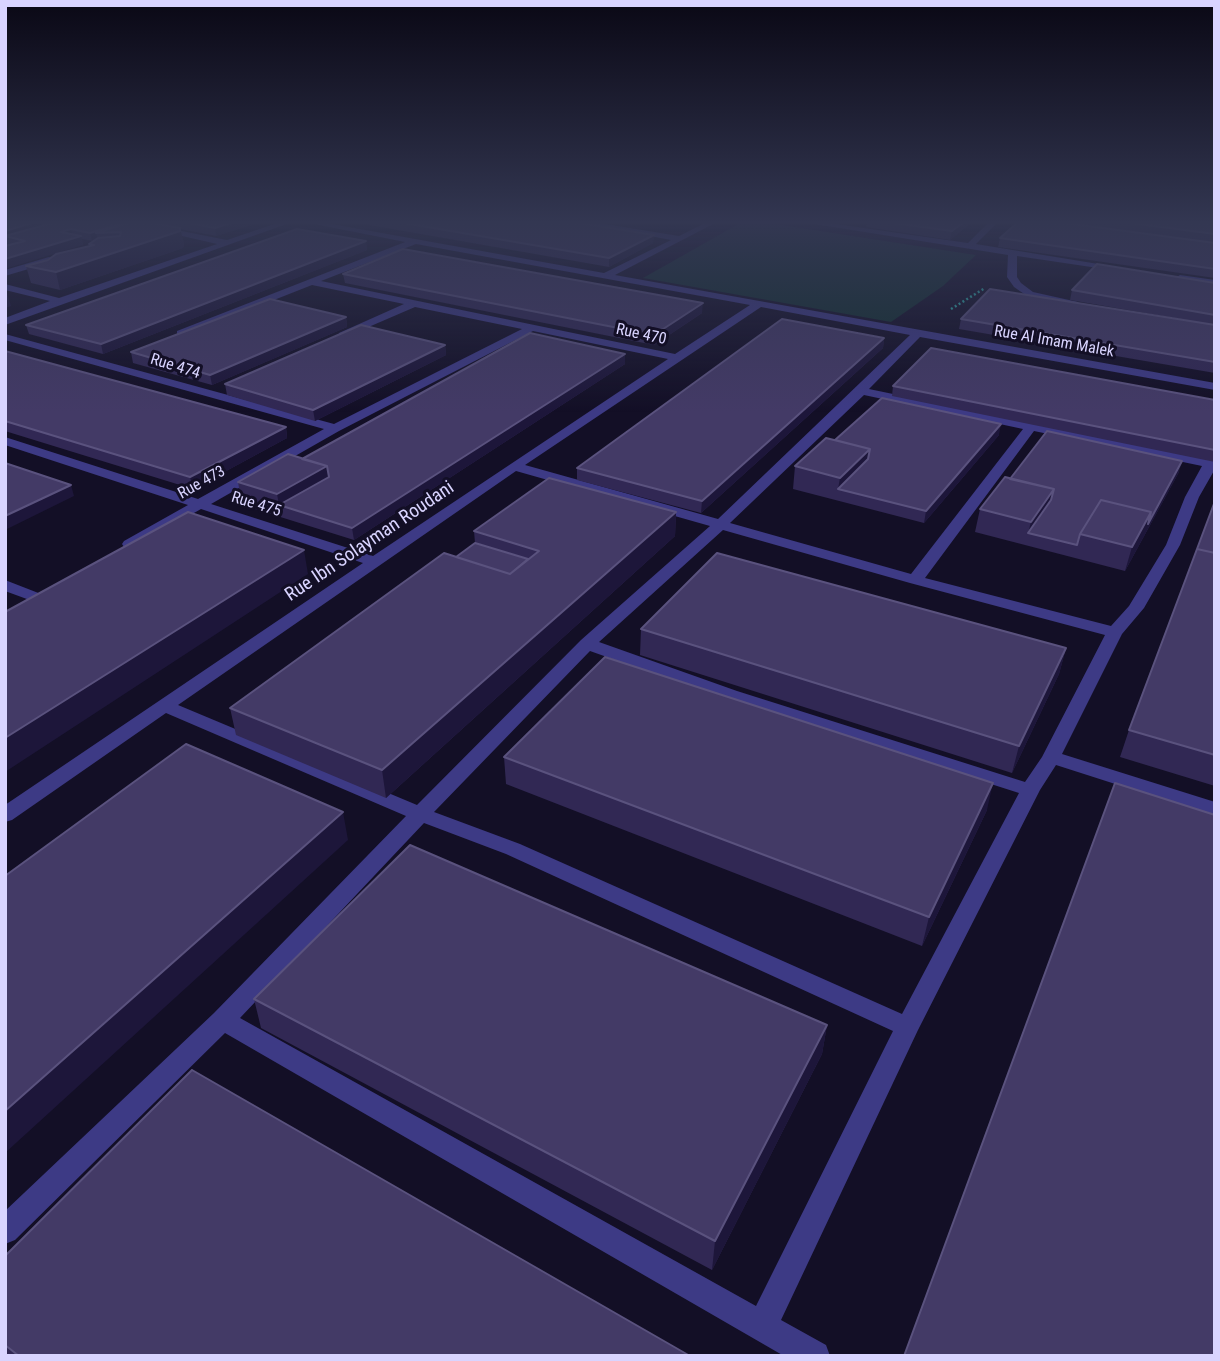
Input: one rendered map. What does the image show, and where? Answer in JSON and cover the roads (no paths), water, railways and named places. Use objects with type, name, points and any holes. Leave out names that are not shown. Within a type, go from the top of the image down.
[{"type":"street","points":[[5,322],[105,286]]},
{"type":"street","points":[[170,338],[301,286]]},
{"type":"street","name":"Rue 470","points":[[326,286],[677,358]]},
{"type":"street","name":"Rue Al Imam Malek","points":[[658,286],[1215,387]]},
{"type":"street","points":[[1018,286],[1030,294],[1088,307]]},
{"type":"street","points":[[5,287],[60,301]]},
{"type":"street","points":[[336,338],[413,304]]},
{"type":"street","name":"Rue Ibn Solayman Roudani","points":[[5,815],[514,466],[758,304]]},
{"type":"street","name":"Rue 473","points":[[117,551],[335,428],[530,329]]},
{"type":"street","points":[[5,1230],[223,1020],[490,741],[587,644],[720,524],[861,391],[918,333]]},
{"type":"street","name":"Rue 474","points":[[5,337],[335,428]]},
{"type":"street","points":[[107,363],[119,358]]},
{"type":"street","points":[[213,394],[238,383]]},
{"type":"street","points":[[762,1325],[907,1027],[982,889],[1030,790],[1051,757],[1115,632],[1136,608],[1173,545],[1192,496],[1212,465],[861,391]]},
{"type":"street","points":[[915,580],[1031,427]]},
{"type":"street","name":"Rue 475","points":[[5,441],[376,562]]},
{"type":"street","points":[[514,466],[915,580],[1115,632]]},
{"type":"street","points":[[5,585],[41,593],[15,608]]},
{"type":"street","points":[[587,644],[731,695],[1030,790]]},
{"type":"street","points":[[162,705],[375,797],[513,849],[907,1027]]},
{"type":"street","points":[[1051,757],[1215,809]]},
{"type":"street","points":[[223,1020],[816,1356]]}]
